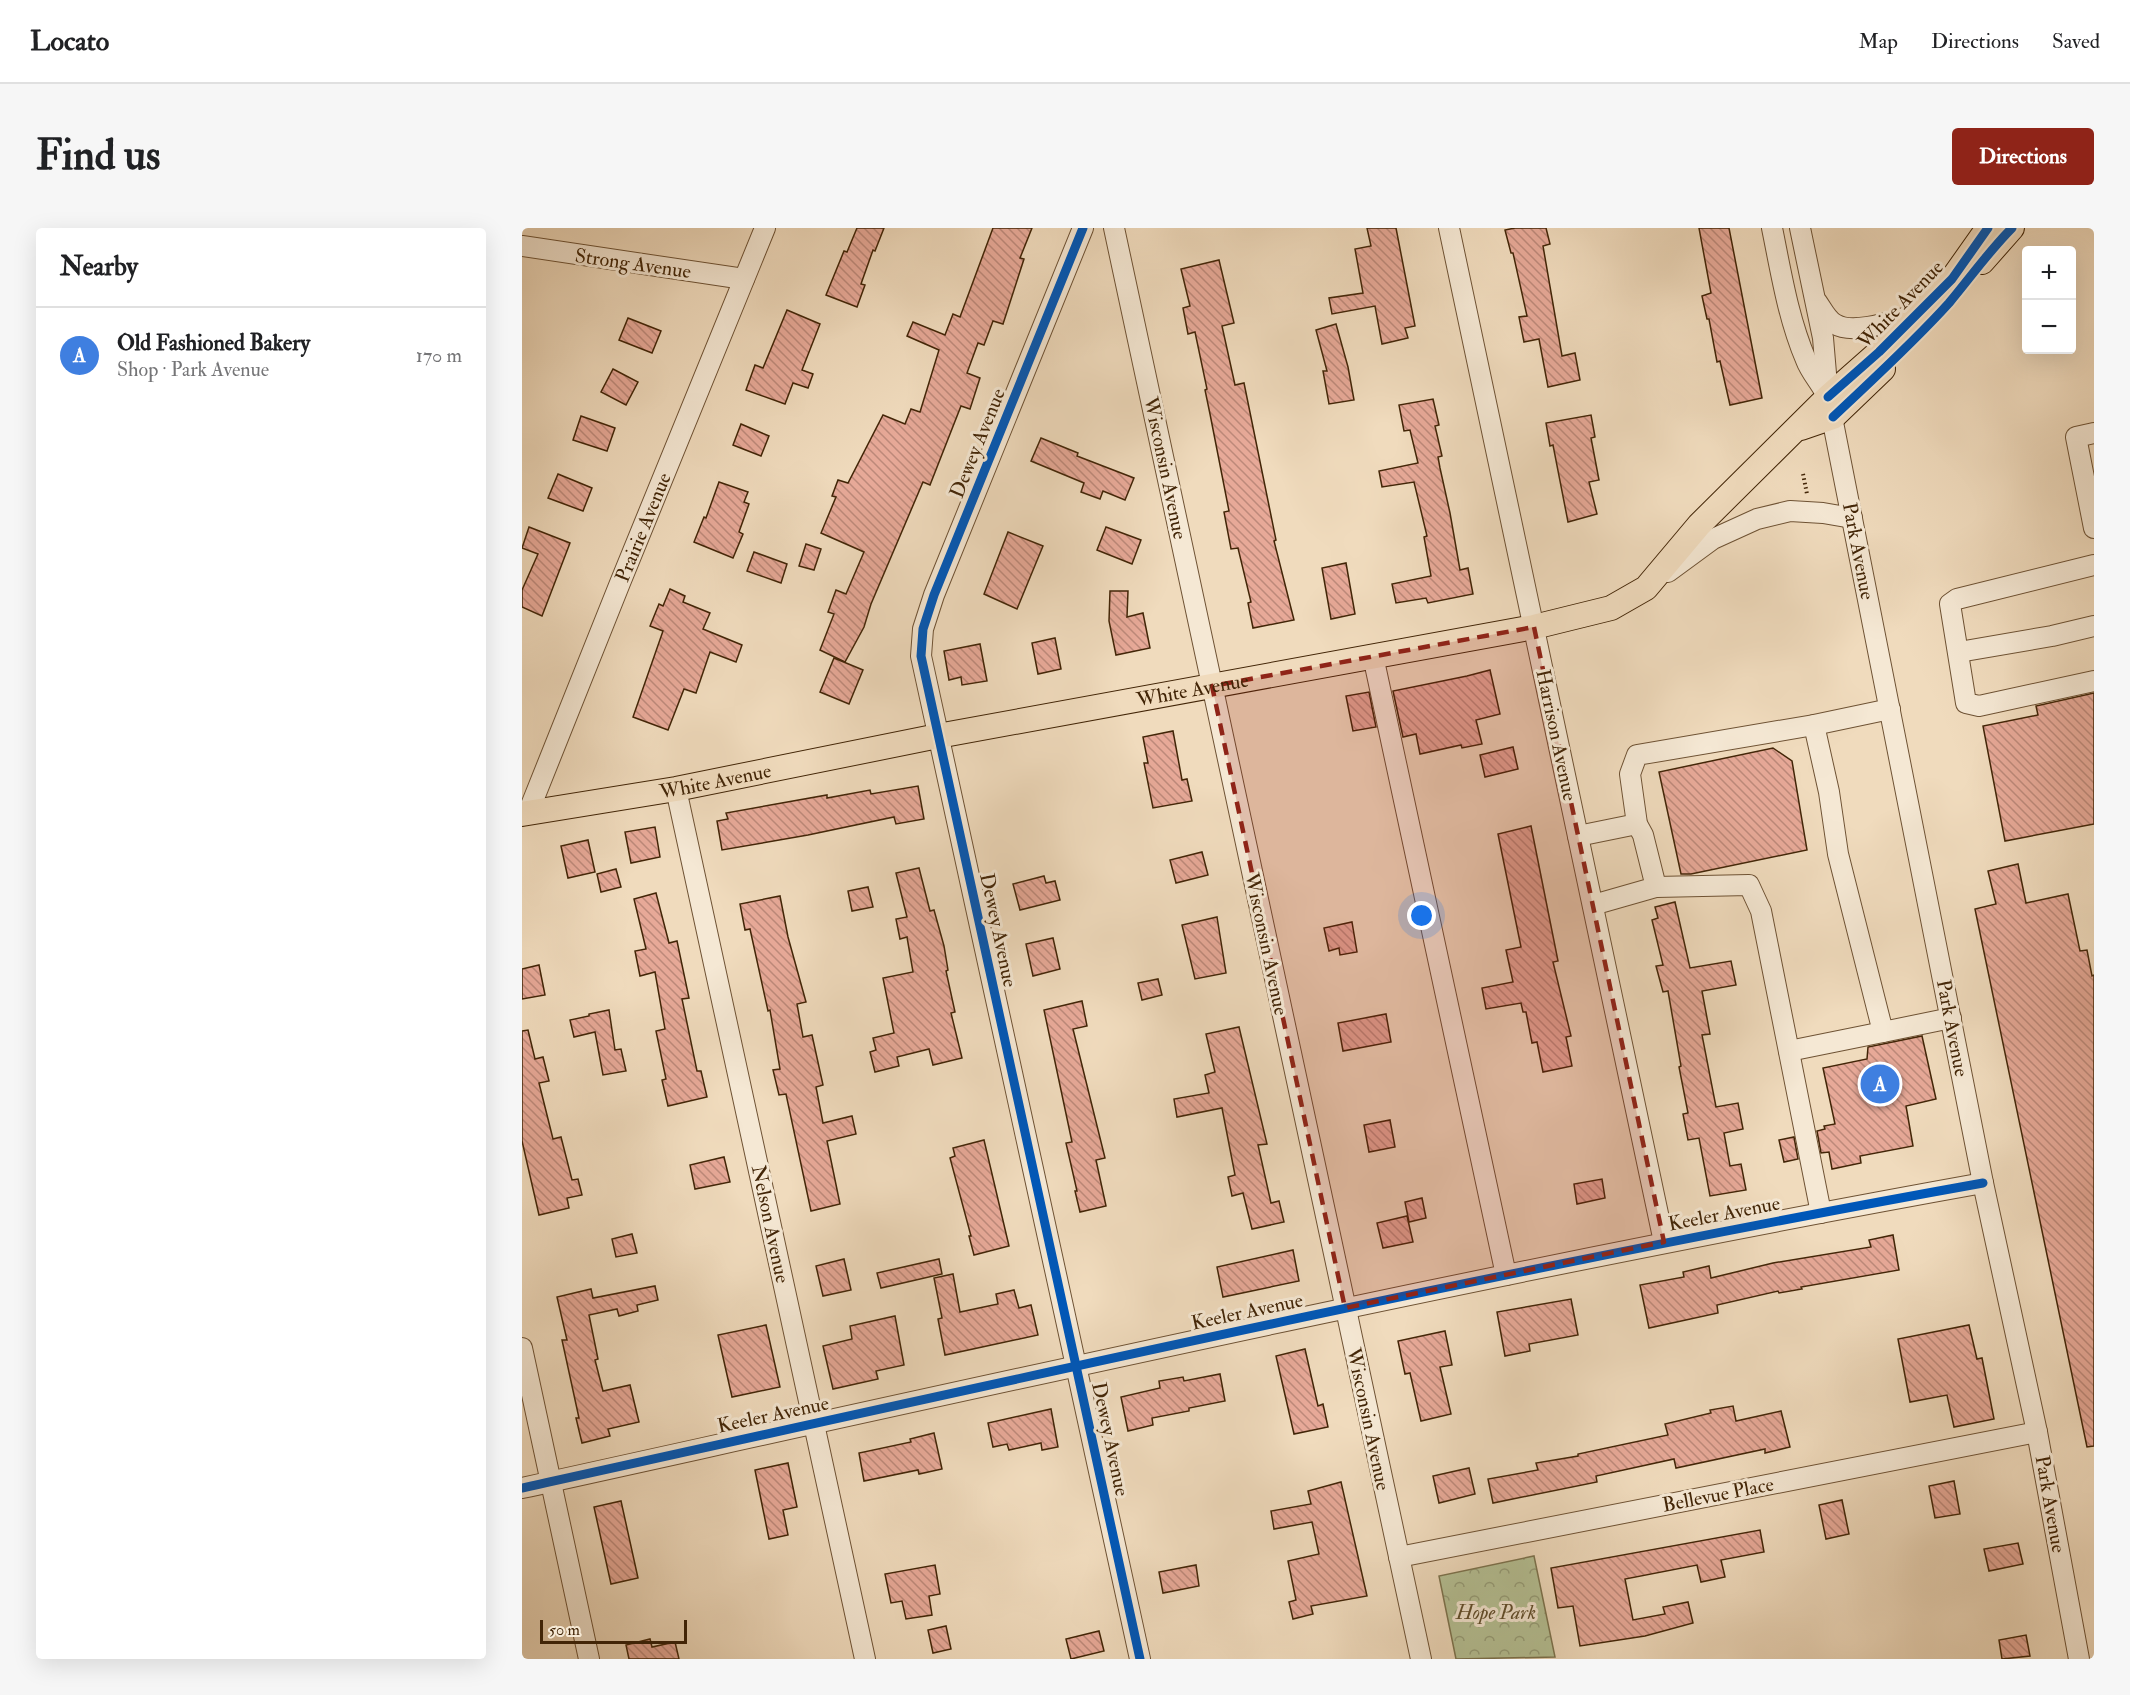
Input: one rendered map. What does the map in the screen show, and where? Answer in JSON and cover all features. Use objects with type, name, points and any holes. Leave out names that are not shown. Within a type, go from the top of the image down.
[{"type":"main road","name":"White Avenue","points":[[1830,406],[1879,352],[1952,279],[1988,228]]},
{"type":"main road","name":"White Avenue","points":[[524,819],[938,736],[1534,627],[1611,608],[1646,588],[1700,525],[1793,431],[1898,356],[1948,303],[2012,228]]},
{"type":"street","name":"Prairie Avenue","points":[[524,819],[765,228]]},
{"type":"street","name":"Dewey Avenue","points":[[1083,228],[934,595],[923,629],[921,656],[1140,1659]]},
{"type":"street","name":"Wisconsin Avenue","points":[[1114,228],[1421,1659]]},
{"type":"street","name":"Harrison Avenue","points":[[1449,228],[1664,1242]]},
{"type":"street","name":"Park Avenue","points":[[1772,228],[1784,289],[1806,362],[1830,406]]},
{"type":"street","name":"Park Avenue","points":[[1800,228],[1822,338],[1830,406],[1983,1183],[2037,1432],[2079,1659]]},
{"type":"street","name":"Strong Avenue","points":[[522,246],[744,279]]},
{"type":"street","points":[[1815,300],[1835,325],[1848,328],[1863,327],[1918,314]]},
{"type":"street","points":[[2094,433],[2076,437],[2094,528]]},
{"type":"street","points":[[1646,588],[1713,539],[1757,519],[1790,511],[1852,518]]},
{"type":"street","points":[[2094,565],[1956,598],[1950,604],[1965,703],[1979,706],[2094,681]]},
{"type":"street","points":[[1959,652],[2094,627]]},
{"type":"street","points":[[1373,656],[1506,1275]]},
{"type":"street","points":[[1656,887],[1643,835],[1637,824],[1630,774],[1637,755],[1814,725],[1890,709]]},
{"type":"street","points":[[1814,725],[1829,792],[1838,854],[1883,1032]]},
{"type":"street","name":"Nelson Avenue","points":[[676,789],[865,1659]]},
{"type":"street","points":[[1578,836],[1637,824]]},
{"type":"street","points":[[1593,905],[1656,887],[1749,885],[1761,910],[1821,1213]]},
{"type":"street","points":[[1789,1051],[1951,1018]]},
{"type":"street","name":"Keeler Avenue","points":[[522,1488],[1345,1308],[1664,1242],[1983,1183]]},
{"type":"street","points":[[522,1348],[589,1659]]},
{"type":"street","name":"Bellevue Place","points":[[1399,1557],[2037,1432]]},
{"type":"path","points":[[1805,477],[1808,497]]},
{"type":"highlighted area","points":[[1534,627],[1664,1242],[1345,1308],[1212,686]]},
{"type":"green space","name":"Hope Park","points":[[1534,1556],[1555,1657],[1456,1659],[1439,1576]]},
{"type":"building","points":[[857,228],[884,228],[875,251],[873,250],[861,284],[865,285],[857,307],[826,295],[844,251],[847,252]]},
{"type":"building","points":[[993,228],[1032,228],[1020,258],[1024,259],[1003,324],[993,321],[984,345],[978,343],[967,373],[980,378],[970,409],[961,406],[930,485],[923,482],[871,604],[864,627],[845,662],[820,650],[834,614],[828,612],[836,590],[846,594],[864,552],[821,533],[836,497],[832,496],[838,480],[848,483],[883,415],[905,424],[911,409],[920,412],[939,350],[907,336],[913,322],[945,335],[953,314],[960,317]]},
{"type":"building","points":[[1367,228],[1396,228],[1415,326],[1405,328],[1408,338],[1382,344],[1375,306],[1332,314],[1329,298],[1363,293],[1355,249],[1371,246]]},
{"type":"building","points":[[1546,228],[1550,244],[1543,246],[1562,356],[1575,353],[1580,380],[1548,387],[1539,339],[1524,342],[1519,317],[1527,316],[1513,253],[1511,253],[1505,230]]},
{"type":"building","points":[[1699,228],[1729,228],[1762,398],[1730,405],[1720,361],[1717,362],[1702,296],[1711,293]]},
{"type":"building","points":[[1219,260],[1234,323],[1222,326],[1235,385],[1244,383],[1276,540],[1274,541],[1294,620],[1253,628],[1248,603],[1251,602],[1238,548],[1231,549],[1224,512],[1229,511],[1195,332],[1188,334],[1183,308],[1190,306],[1181,269]]},
{"type":"building","points":[[787,310],[820,324],[802,370],[813,374],[808,388],[793,383],[785,404],[746,390],[755,365],[763,368]]},
{"type":"building","points":[[628,318],[661,331],[652,353],[619,340]]},
{"type":"building","points":[[1336,324],[1354,400],[1329,404],[1323,371],[1327,371],[1316,330]]},
{"type":"building","points":[[613,369],[638,382],[626,405],[601,392]]},
{"type":"building","points":[[1433,399],[1439,425],[1435,426],[1442,456],[1438,457],[1460,570],[1468,568],[1473,594],[1428,603],[1426,598],[1396,603],[1392,584],[1431,576],[1424,537],[1427,536],[1414,482],[1382,487],[1379,471],[1418,463],[1410,430],[1404,431],[1399,405]]},
{"type":"building","points":[[1591,415],[1595,437],[1591,438],[1599,480],[1589,482],[1597,514],[1568,522],[1553,445],[1550,446],[1546,423]]},
{"type":"building","points":[[581,416],[615,428],[607,451],[573,440]]},
{"type":"building","points":[[741,424],[769,436],[761,456],[733,445]]},
{"type":"building","points":[[1041,438],[1078,453],[1077,456],[1134,478],[1125,500],[1103,491],[1100,499],[1081,492],[1084,483],[1031,461]]},
{"type":"building","points":[[558,474],[592,488],[583,511],[548,498]]},
{"type":"building","points":[[719,482],[748,492],[744,502],[749,504],[739,532],[743,534],[733,558],[694,542],[704,517],[706,518]]},
{"type":"building","points":[[529,527],[570,543],[542,616],[522,607],[522,590],[538,554],[522,548]]},
{"type":"building","points":[[1106,527],[1141,540],[1132,564],[1097,550]]},
{"type":"building","points":[[1008,532],[1043,546],[1017,609],[984,594]]},
{"type":"building","points":[[806,544],[821,549],[814,570],[799,566]]},
{"type":"building","points":[[754,552],[787,564],[781,583],[747,571]]},
{"type":"building","points":[[1346,563],[1355,614],[1331,619],[1322,568]]},
{"type":"building","points":[[670,589],[685,596],[683,602],[710,613],[703,629],[742,645],[736,662],[710,652],[696,693],[684,689],[668,730],[633,717],[663,631],[650,626],[659,604],[663,606]]},
{"type":"building","points":[[1110,591],[1128,591],[1127,617],[1143,613],[1150,648],[1116,655],[1109,621]]},
{"type":"building","points":[[1055,638],[1061,669],[1038,674],[1032,643]]},
{"type":"building","points":[[980,644],[987,681],[962,685],[961,677],[949,680],[944,651]]},
{"type":"building","points":[[834,658],[863,670],[849,704],[820,692]]},
{"type":"building","points":[[1490,670],[1500,714],[1476,720],[1482,744],[1462,748],[1461,745],[1420,754],[1416,734],[1403,737],[1393,691]]},
{"type":"building","points":[[1369,692],[1376,727],[1353,731],[1346,696]]},
{"type":"building","points":[[2094,693],[2094,824],[2005,841],[1983,726],[2038,715],[2036,706]]},
{"type":"building","points":[[1173,731],[1182,780],[1187,779],[1192,801],[1153,808],[1144,763],[1148,763],[1143,737]]},
{"type":"building","points":[[1513,747],[1518,769],[1485,777],[1480,755]]},
{"type":"building","points":[[1773,748],[1792,761],[1807,850],[1691,874],[1681,874],[1659,772]]},
{"type":"building","points":[[918,786],[924,819],[896,824],[894,817],[722,850],[717,821],[728,819],[726,813],[827,795],[827,798],[870,790],[871,794]]},
{"type":"building","points":[[1531,826],[1558,961],[1553,962],[1571,1036],[1566,1037],[1572,1066],[1543,1072],[1537,1042],[1532,1043],[1526,1012],[1523,1012],[1521,1003],[1486,1009],[1482,988],[1513,982],[1506,950],[1521,947],[1498,834]]},
{"type":"building","points":[[655,827],[660,857],[631,863],[625,832]]},
{"type":"building","points":[[588,840],[595,872],[568,878],[561,846]]},
{"type":"building","points":[[1202,852],[1208,875],[1176,883],[1170,860]]},
{"type":"building","points":[[2018,864],[2026,903],[2068,894],[2080,951],[2087,950],[2092,976],[2094,975],[2094,1446],[2087,1447],[1975,909],[1996,904],[1988,871]]},
{"type":"building","points":[[919,868],[930,911],[934,910],[944,946],[948,970],[946,971],[955,1012],[951,1013],[962,1058],[933,1065],[929,1049],[897,1057],[899,1066],[875,1072],[870,1052],[876,1050],[873,1038],[894,1033],[883,978],[913,972],[907,937],[900,939],[896,919],[907,917],[896,873]]},
{"type":"building","points":[[616,869],[621,887],[601,892],[597,874]]},
{"type":"building","points":[[1044,876],[1046,883],[1055,881],[1060,900],[1020,910],[1013,884]]},
{"type":"building","points":[[868,887],[873,907],[852,911],[848,891]]},
{"type":"building","points":[[656,893],[669,943],[677,941],[689,998],[682,999],[697,1071],[701,1071],[707,1097],[668,1106],[662,1080],[666,1079],[656,1031],[665,1029],[655,972],[640,976],[635,951],[646,949],[634,899]]},
{"type":"building","points":[[780,896],[788,937],[806,1002],[797,1004],[803,1037],[812,1035],[823,1085],[816,1087],[823,1123],[852,1116],[856,1134],[827,1141],[840,1204],[811,1211],[786,1094],[779,1095],[773,1070],[780,1069],[770,1010],[768,1011],[750,929],[745,930],[740,904]]},
{"type":"building","points":[[1675,902],[1690,968],[1731,961],[1736,985],[1702,991],[1710,1034],[1702,1035],[1716,1107],[1738,1103],[1743,1129],[1724,1133],[1730,1166],[1741,1164],[1746,1190],[1710,1196],[1699,1138],[1688,1140],[1683,1114],[1688,1113],[1679,1067],[1681,1066],[1668,991],[1663,992],[1656,966],[1663,965],[1652,920],[1658,918],[1655,907]]},
{"type":"building","points":[[1217,917],[1226,973],[1195,979],[1182,925]]},
{"type":"building","points":[[1352,922],[1357,952],[1340,955],[1339,948],[1329,951],[1324,928]]},
{"type":"building","points":[[1053,938],[1060,969],[1033,976],[1026,944]]},
{"type":"building","points":[[539,965],[545,995],[522,999],[522,969]]},
{"type":"building","points":[[1158,979],[1162,995],[1142,1000],[1138,983]]},
{"type":"building","points":[[1082,1001],[1087,1026],[1073,1029],[1105,1158],[1096,1160],[1106,1206],[1080,1212],[1066,1143],[1072,1142],[1044,1010]]},
{"type":"building","points":[[609,1010],[615,1050],[621,1049],[626,1071],[603,1075],[595,1032],[574,1037],[570,1020]]},
{"type":"building","points":[[1386,1014],[1391,1042],[1343,1051],[1338,1023]]},
{"type":"building","points":[[1239,1027],[1267,1144],[1258,1145],[1271,1203],[1279,1201],[1284,1222],[1252,1229],[1243,1193],[1232,1196],[1228,1177],[1235,1175],[1222,1108],[1177,1117],[1174,1099],[1209,1093],[1205,1075],[1215,1072],[1206,1034]]},
{"type":"building","points":[[528,1030],[535,1059],[543,1057],[549,1081],[539,1083],[553,1139],[561,1137],[572,1180],[578,1179],[582,1195],[567,1198],[569,1208],[539,1215],[522,1141],[522,1031]]},
{"type":"building","points":[[1922,1036],[1936,1099],[1906,1106],[1913,1146],[1860,1156],[1861,1163],[1832,1169],[1829,1152],[1821,1153],[1817,1131],[1825,1129],[1824,1126],[1835,1124],[1823,1068],[1867,1059],[1868,1047]]},
{"type":"building","points":[[1390,1120],[1395,1147],[1369,1152],[1364,1125]]},
{"type":"building","points":[[1794,1137],[1798,1159],[1784,1162],[1779,1140]]},
{"type":"building","points":[[984,1140],[1009,1246],[974,1255],[950,1158],[955,1156],[953,1148]]},
{"type":"building","points":[[724,1157],[730,1182],[695,1189],[690,1165]]},
{"type":"building","points":[[1602,1179],[1605,1198],[1577,1204],[1574,1184]]},
{"type":"building","points":[[1422,1198],[1426,1218],[1409,1222],[1405,1202]]},
{"type":"building","points":[[1407,1216],[1413,1242],[1383,1248],[1377,1223]]},
{"type":"building","points":[[632,1234],[637,1253],[616,1257],[612,1239]]},
{"type":"building","points":[[1893,1235],[1899,1270],[1779,1293],[1778,1291],[1717,1305],[1718,1313],[1649,1328],[1640,1285],[1684,1277],[1683,1272],[1709,1266],[1711,1278],[1773,1263],[1871,1247],[1869,1240]]},
{"type":"building","points":[[1293,1250],[1299,1281],[1223,1297],[1217,1267]]},
{"type":"building","points":[[844,1259],[851,1290],[823,1296],[816,1266]]},
{"type":"building","points":[[939,1259],[942,1274],[881,1288],[877,1273]]},
{"type":"building","points":[[953,1274],[960,1312],[998,1304],[996,1294],[1014,1290],[1019,1308],[1031,1305],[1038,1335],[945,1355],[938,1319],[942,1318],[934,1278]]},
{"type":"building","points":[[655,1286],[658,1300],[637,1305],[638,1311],[619,1316],[617,1309],[589,1315],[598,1359],[595,1360],[603,1391],[630,1385],[639,1422],[608,1429],[610,1436],[582,1443],[576,1418],[579,1418],[562,1340],[567,1340],[557,1297],[591,1289],[593,1298]]},
{"type":"building","points":[[1571,1299],[1578,1335],[1529,1344],[1530,1351],[1505,1356],[1497,1312]]},
{"type":"building","points":[[895,1316],[904,1365],[876,1371],[878,1379],[833,1389],[823,1346],[852,1339],[850,1326]]},
{"type":"building","points":[[766,1325],[780,1387],[732,1397],[718,1335]]},
{"type":"building","points":[[1969,1325],[1977,1359],[1982,1358],[1994,1419],[1954,1427],[1947,1395],[1910,1402],[1898,1339]]},
{"type":"building","points":[[1445,1331],[1452,1365],[1440,1367],[1451,1414],[1421,1421],[1410,1373],[1405,1374],[1398,1341]]},
{"type":"building","points":[[1305,1349],[1318,1406],[1323,1404],[1328,1427],[1294,1434],[1276,1356]]},
{"type":"building","points":[[1220,1374],[1225,1401],[1152,1418],[1153,1425],[1128,1431],[1121,1397],[1160,1388],[1159,1381],[1183,1377],[1184,1381]]},
{"type":"building","points":[[1733,1406],[1736,1421],[1781,1411],[1790,1447],[1765,1453],[1765,1449],[1676,1468],[1674,1459],[1596,1476],[1597,1482],[1493,1503],[1488,1479],[1538,1470],[1536,1463],[1578,1456],[1578,1454],[1668,1435],[1665,1424],[1711,1413],[1710,1410]]},
{"type":"building","points":[[1051,1409],[1058,1447],[1042,1450],[1041,1443],[1009,1450],[1007,1444],[993,1447],[988,1423]]},
{"type":"building","points":[[934,1433],[942,1469],[919,1474],[918,1470],[864,1481],[859,1453],[911,1442],[910,1439]]},
{"type":"building","points":[[788,1463],[797,1507],[783,1510],[788,1535],[769,1539],[755,1470]]},
{"type":"building","points":[[1469,1468],[1475,1494],[1439,1503],[1433,1476]]},
{"type":"building","points":[[1954,1481],[1960,1514],[1935,1518],[1929,1486]]},
{"type":"building","points":[[1341,1482],[1367,1596],[1311,1606],[1313,1614],[1293,1619],[1289,1602],[1296,1600],[1288,1561],[1319,1554],[1312,1522],[1274,1529],[1271,1511],[1311,1504],[1308,1491]]},
{"type":"building","points":[[1842,1500],[1849,1534],[1826,1539],[1819,1505]]},
{"type":"building","points":[[621,1501],[638,1578],[611,1584],[594,1507]]},
{"type":"building","points":[[1760,1530],[1764,1552],[1721,1560],[1725,1577],[1701,1582],[1697,1565],[1625,1579],[1633,1620],[1665,1614],[1663,1607],[1688,1602],[1693,1623],[1645,1636],[1580,1646],[1573,1606],[1558,1608],[1551,1568]]},
{"type":"building","points":[[2018,1543],[2023,1564],[1989,1571],[1984,1549]]},
{"type":"building","points":[[935,1565],[940,1594],[929,1596],[932,1615],[906,1619],[902,1601],[891,1603],[885,1574]]},
{"type":"building","points":[[1196,1565],[1199,1586],[1163,1593],[1159,1572]]},
{"type":"building","points":[[946,1626],[951,1649],[933,1653],[928,1630]]},
{"type":"building","points":[[1099,1631],[1104,1651],[1071,1659],[1066,1639]]},
{"type":"building","points":[[2026,1635],[2030,1656],[2002,1659],[1999,1640]]},
{"type":"building","points":[[650,1639],[652,1647],[675,1642],[679,1659],[629,1659],[626,1645]]},
{"type":"cycle path","points":[[1083,228],[934,595],[923,629],[921,656],[1140,1659]]},
{"type":"cycle path","points":[[1828,397],[1879,352],[1952,279],[1988,228]]},
{"type":"cycle path","points":[[1833,417],[1935,318],[2012,228]]},
{"type":"cycle path","points":[[522,1488],[1251,1328],[1616,1253],[1983,1183]]},
{"type":"place","name":"Old Fashioned Bakery","points":[[1880,1084]]}]
